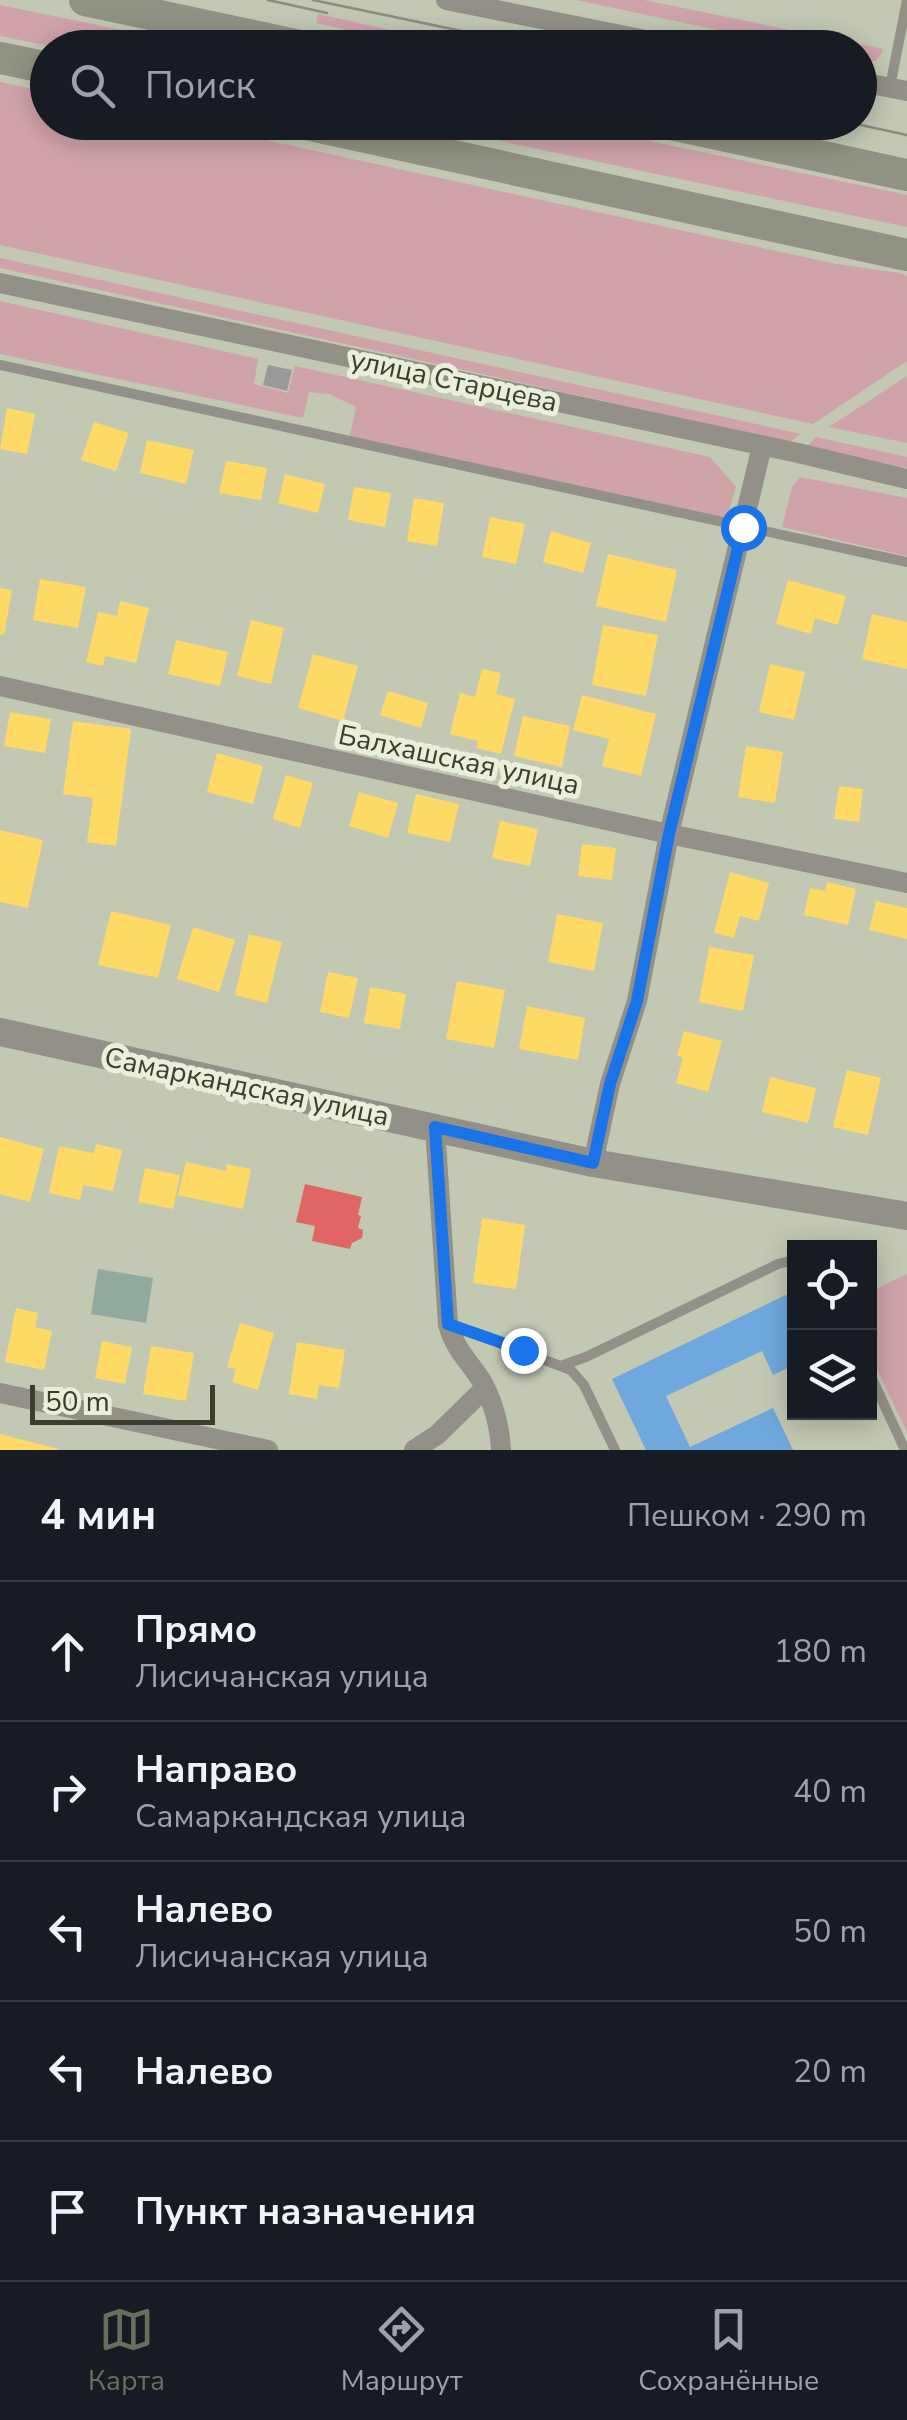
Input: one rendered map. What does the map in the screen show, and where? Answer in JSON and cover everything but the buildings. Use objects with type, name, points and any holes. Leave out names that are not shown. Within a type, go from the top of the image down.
[{"type":"main road","points":[[85,0],[225,30]]},
{"type":"main road","points":[[0,58],[30,64]]},
{"type":"main road","points":[[380,140],[907,255]]},
{"type":"main road","points":[[745,140],[907,175]]},
{"type":"street","points":[[446,0],[596,30]]},
{"type":"street","name":"улица Старцева","points":[[0,283],[907,479]]},
{"type":"street","points":[[593,1163],[610,1084],[637,1001],[669,834],[762,446]]},
{"type":"street","name":"Балхашская улица","points":[[0,686],[669,834],[907,882]]},
{"type":"street","name":"Самаркандская улица","points":[[0,1032],[593,1163],[907,1216]]},
{"type":"street","points":[[435,1127],[448,1324],[458,1351],[485,1388],[500,1433],[501,1450]]},
{"type":"street","points":[[414,1450],[437,1434],[485,1388]]},
{"type":"street","points":[[0,1393],[268,1450]]},
{"type":"lane","points":[[898,90],[907,0]]},
{"type":"lane","points":[[0,366],[907,562]]},
{"type":"lane","points":[[563,1365],[787,1262]]},
{"type":"lane","points":[[448,1324],[563,1365],[584,1385],[615,1450]]},
{"type":"lane","points":[[877,1389],[906,1450]]},
{"type":"shaded area","points":[[576,0],[644,0],[790,30],[718,30]]},
{"type":"shaded area","points":[[0,5],[121,30],[30,30],[30,42],[0,36]]},
{"type":"shaded area","points":[[318,14],[390,30],[347,30],[316,23]]},
{"type":"shaded area","points":[[0,82],[30,88],[30,140],[265,140],[836,264],[900,273],[907,276],[907,361],[813,424],[0,245]]},
{"type":"shaded area","points":[[495,140],[644,140],[907,195],[907,227]]},
{"type":"shaded area","points":[[0,258],[801,434],[790,442],[0,268]]},
{"type":"shaded area","points":[[0,301],[258,359],[254,384],[288,393],[295,366],[710,457],[736,487],[726,520],[350,436],[356,407],[329,394],[309,392],[303,418],[0,354]]},
{"type":"shaded area","points":[[907,376],[907,443],[829,427]]},
{"type":"shaded area","points":[[816,437],[907,457],[907,468],[807,447]]},
{"type":"shaded area","points":[[800,477],[907,498],[907,556],[782,527],[792,487]]},
{"type":"shaded area","points":[[907,1274],[907,1432],[877,1370],[877,1289]]},
{"type":"tram line","points":[[268,0],[327,13]]},
{"type":"tram line","points":[[313,0],[457,30]]},
{"type":"tram line","points":[[877,128],[907,135]]},
{"type":"route","points":[[523,1350],[448,1324],[435,1127],[593,1163],[610,1084],[637,1001],[669,834],[743,527]]}]
